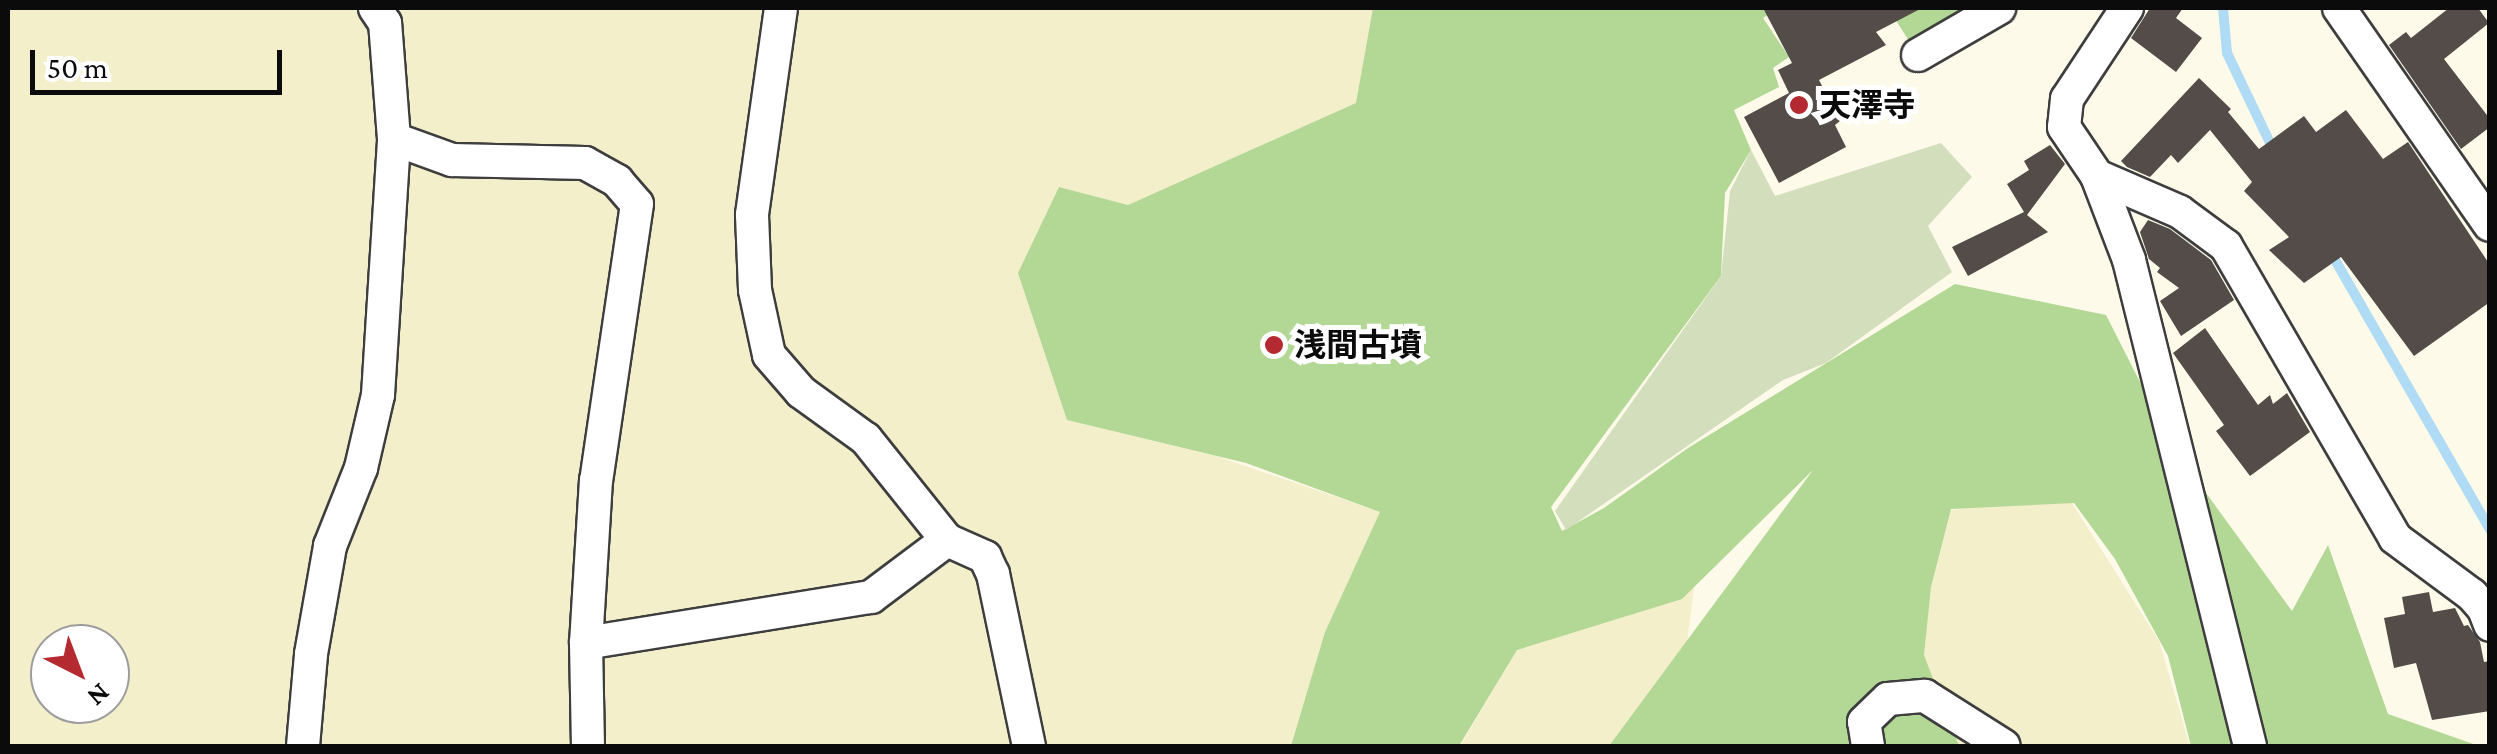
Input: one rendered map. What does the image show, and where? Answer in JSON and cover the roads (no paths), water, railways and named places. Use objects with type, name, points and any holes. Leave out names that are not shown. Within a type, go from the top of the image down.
[{"type":"street","points":[[303,746],[311,654],[330,546],[361,468],[378,395],[394,138],[385,23],[375,8]]},
{"type":"street","points":[[780,8],[752,215],[755,290],[769,355],[801,392],[866,439],[947,540],[985,556],[993,574],[1029,746]]},
{"type":"street","points":[[1918,55],[1999,8]]},
{"type":"street","points":[[2127,8],[2067,99],[2064,126],[2097,176],[2146,317],[2250,746]]},
{"type":"street","points":[[2339,8],[2490,226]]},
{"type":"street","points":[[394,138],[452,160],[584,164],[618,181],[637,204],[596,480],[586,643],[588,746]]},
{"type":"street","points":[[2097,176],[2180,212],[2226,246],[2395,538],[2472,595],[2484,609],[2490,625]]},
{"type":"street","points":[[586,643],[871,597],[947,540]]},
{"type":"street","points":[[1868,746],[1864,722],[1888,700],[1925,696],[2004,746]]},
{"type":"waterway","points":[[2223,8],[2227,53],[2274,151]]},
{"type":"waterway","points":[[2331,253],[2490,530]]},
{"type":"place","name":"天澤寺","points":[[1799,105]]},
{"type":"place","name":"浅間古墳","points":[[1274,345]]}]
